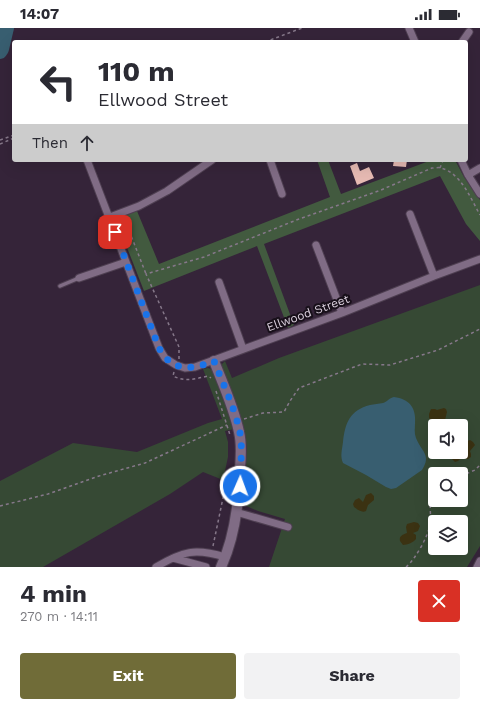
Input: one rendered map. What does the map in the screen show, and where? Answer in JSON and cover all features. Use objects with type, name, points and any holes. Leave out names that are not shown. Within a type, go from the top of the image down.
[{"type":"street","points":[[410,28],[414,40]]},
{"type":"street","points":[[463,40],[469,32]]},
{"type":"street","points":[[88,162],[159,348],[165,358],[176,365]]},
{"type":"street","points":[[110,218],[139,206],[166,191],[209,162]]},
{"type":"street","points":[[271,162],[282,194]]},
{"type":"street","points":[[462,162],[480,194]]},
{"type":"street","points":[[468,175],[480,168]]},
{"type":"street","points":[[410,214],[434,276]]},
{"type":"street","points":[[316,245],[342,313]]},
{"type":"street","name":"Ellwood Street","points":[[176,365],[185,368],[195,367],[214,361],[480,259]]},
{"type":"street","points":[[79,278],[126,262]]},
{"type":"street","points":[[219,282],[243,349]]},
{"type":"street","points":[[214,361],[233,409],[240,434],[241,453],[240,486],[233,531],[221,567]]},
{"type":"street","points":[[236,512],[288,527]]},
{"type":"street","points":[[156,567],[185,552],[211,553],[225,557]]},
{"type":"street","points":[[173,558],[206,567]]},
{"type":"lane","points":[[60,286],[79,278]]},
{"type":"path","points":[[270,40],[302,28]]},
{"type":"path","points":[[0,140],[12,136]]},
{"type":"path","points":[[0,144],[12,139]]},
{"type":"path","points":[[440,168],[442,162]]},
{"type":"path","points":[[146,274],[204,257],[299,219],[381,190],[432,168],[440,168],[450,172],[460,180],[480,215]]},
{"type":"path","points":[[123,213],[146,274],[180,347],[179,358],[173,376],[179,379],[191,380],[208,376],[212,378]]},
{"type":"path","points":[[216,390],[230,437]]},
{"type":"path","points":[[468,473],[475,470],[480,465]]},
{"type":"path","points":[[211,553],[215,543],[223,498],[230,471]]},
{"type":"path","points":[[406,567],[428,534],[431,507]]},
{"type":"green space","points":[[318,162],[329,162],[341,194],[426,162],[456,162],[464,177],[480,200],[480,241],[466,224],[440,176],[264,244],[294,325],[288,328],[257,246],[144,291],[119,227],[122,218],[137,211],[159,264],[330,197]]},
{"type":"green space","points":[[480,285],[480,546],[467,567],[269,567],[285,519],[246,506],[245,477],[247,447],[243,427],[225,431],[228,442],[228,457],[223,480],[203,472],[170,494],[43,567],[0,567],[0,481],[73,443],[137,452],[208,423],[222,419],[203,369],[208,368],[213,370],[222,367],[222,364],[225,361],[232,378],[279,358]]},
{"type":"sand","points":[[444,408],[446,409],[447,412],[445,419],[429,418],[431,409],[437,410]]},
{"type":"sand","points":[[470,440],[475,445],[470,451],[471,457],[468,459],[468,441]]},
{"type":"sand","points":[[452,459],[460,459],[458,461],[455,462]]},
{"type":"sand","points":[[371,493],[374,496],[374,500],[368,505],[366,511],[364,512],[358,510],[354,507],[353,504],[355,500],[359,498],[363,502],[366,495]]},
{"type":"sand","points":[[414,522],[418,523],[420,526],[418,531],[413,533],[416,535],[416,539],[403,545],[400,541],[400,537],[407,533],[407,524]]},
{"type":"water","points":[[394,397],[408,402],[413,408],[415,417],[415,436],[425,453],[426,460],[422,470],[396,488],[391,489],[343,463],[341,455],[345,429],[353,414],[363,407],[383,403]]},
{"type":"building","points":[[394,162],[407,162],[406,167],[393,166]]},
{"type":"building","points":[[357,163],[360,171],[369,167],[374,178],[357,185],[350,166]]},
{"type":"waterway","points":[[0,52],[7,28]]},
{"type":"route","points":[[115,232],[159,348],[165,358],[176,365],[185,368],[195,367],[214,361],[233,409],[240,434],[240,486]]}]
